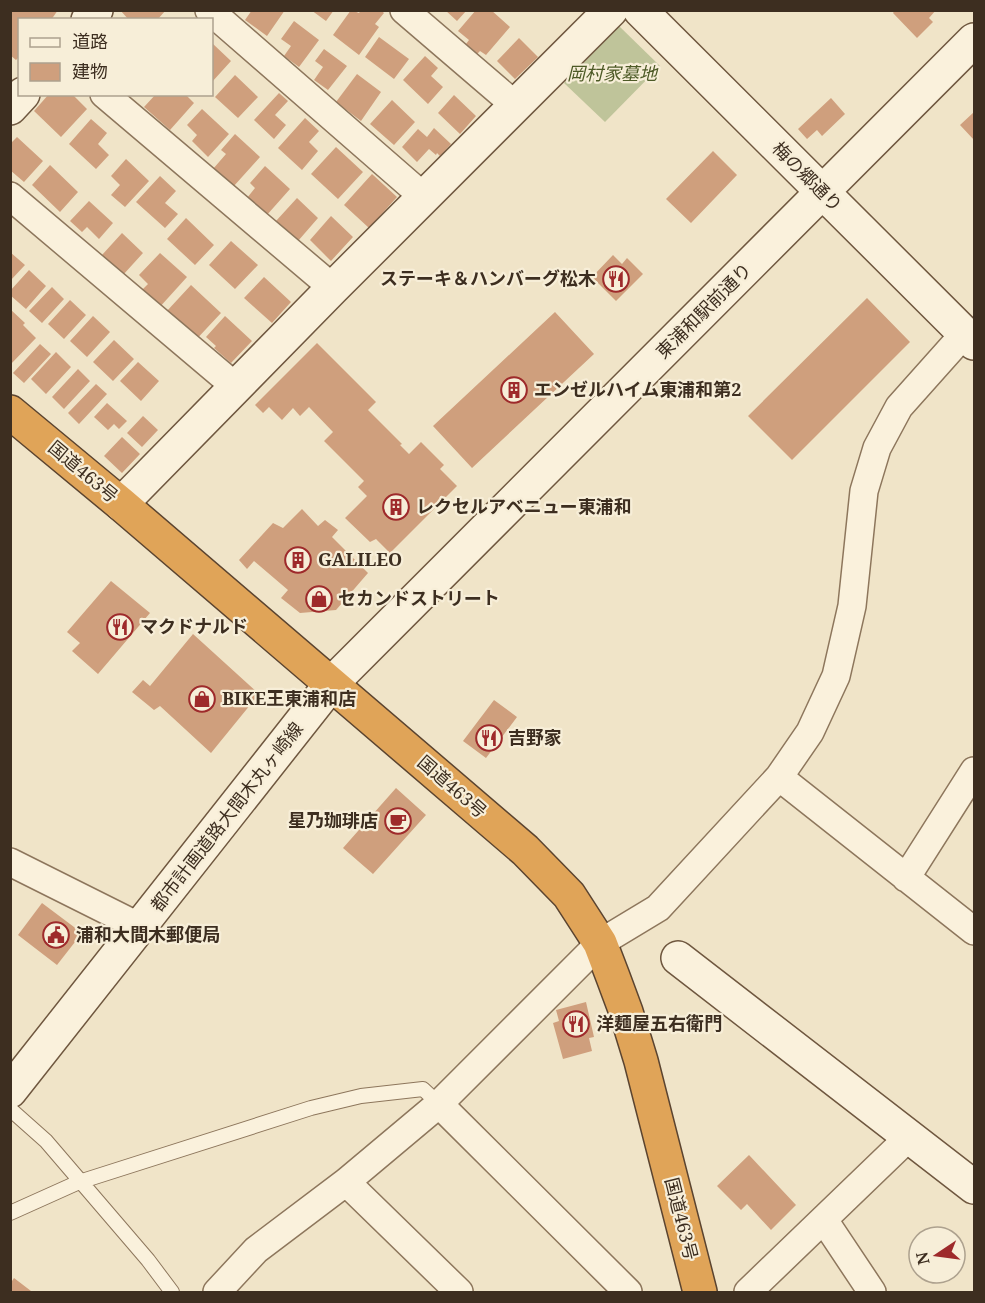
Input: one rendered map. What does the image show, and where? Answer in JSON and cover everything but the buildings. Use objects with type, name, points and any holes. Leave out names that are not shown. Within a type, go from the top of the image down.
[{"type":"highway","name":"国道463号","points":[[10,412],[332,683],[525,850],[569,895],[600,943],[626,1012],[641,1061],[700,1293]]},
{"type":"street","points":[[209,10],[425,198]]},
{"type":"street","points":[[404,10],[516,106]]},
{"type":"street","points":[[121,504],[611,10]]},
{"type":"street","name":"梅の郷通り","points":[[639,10],[822,192],[971,333]]},
{"type":"street","name":"東浦和駅前通り","points":[[332,683],[975,40]]},
{"type":"street","points":[[10,108],[21,96]]},
{"type":"street","points":[[106,96],[333,288]]},
{"type":"street","points":[[10,196],[236,387]]},
{"type":"street","points":[[217,1293],[256,1250],[346,1182],[439,1104],[600,943],[658,908],[779,777],[810,732],[836,676],[852,606],[864,491],[877,448],[899,407],[971,333]]},
{"type":"street","name":"都市計画道路大間木丸ヶ崎線","points":[[10,1091],[332,683]]},
{"type":"street","points":[[906,878],[975,771]]},
{"type":"street","points":[[779,777],[975,932]]},
{"type":"street","points":[[10,861],[141,927]]},
{"type":"street","points":[[678,958],[975,1186]]},
{"type":"street","points":[[439,1104],[627,1293]]},
{"type":"street","points":[[748,1293],[909,1137]]},
{"type":"street","points":[[346,1182],[459,1293]]},
{"type":"street","points":[[824,1220],[872,1293]]},
{"type":"lane","points":[[10,1213],[79,1182],[311,1108],[360,1096],[423,1089],[439,1104]]},
{"type":"lane","points":[[10,1109],[46,1141],[148,1260],[172,1293]]},
{"type":"green space","name":"岡村家墓地","points":[[619,26],[660,66],[605,122],[564,83]]},
{"type":"place","name":"ステーキ＆ハンバーグ松木","points":[[616,279]]},
{"type":"place","name":"エンゼルハイム東浦和第2","points":[[514,390]]},
{"type":"place","name":"レクセルアベニュー東浦和","points":[[396,507]]},
{"type":"place","name":"GALILEO","points":[[298,560]]},
{"type":"place","name":"セカンドストリート","points":[[319,599]]},
{"type":"place","name":"マクドナルド","points":[[120,627]]},
{"type":"place","name":"BIKE王東浦和店","points":[[202,699]]},
{"type":"place","name":"吉野家","points":[[489,738]]},
{"type":"place","name":"星乃珈琲店","points":[[398,821]]},
{"type":"place","name":"浦和大間木郵便局","points":[[56,935]]},
{"type":"place","name":"洋麺屋五右衛門","points":[[576,1024]]}]
